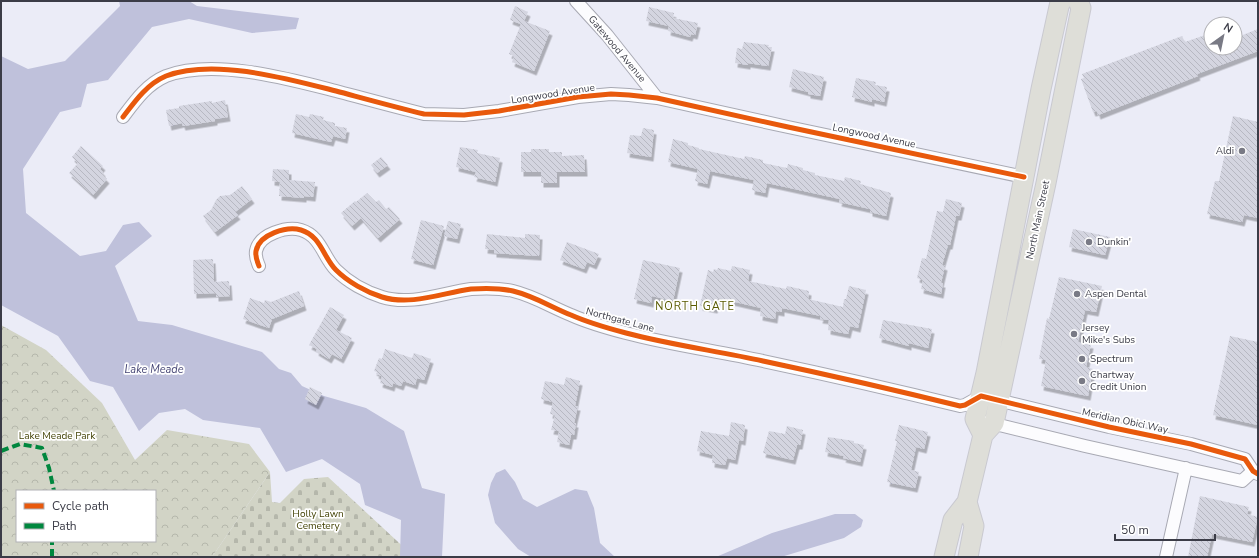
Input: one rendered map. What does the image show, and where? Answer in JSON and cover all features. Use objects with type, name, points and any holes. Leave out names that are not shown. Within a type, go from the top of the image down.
[{"type":"main road","name":"North Main Street","points":[[968,557],[974,526],[967,502],[979,416],[1041,89],[1060,2],[1062,1]]},
{"type":"main road","name":"North Main Street","points":[[979,416],[999,400],[1046,183],[1081,8],[1078,1]]},
{"type":"main road","name":"North Main Street","points":[[944,557],[952,520],[967,502]]},
{"type":"street","name":"Gatewood Avenue","points":[[576,1],[607,35],[657,98]]},
{"type":"street","name":"Longwood Avenue","points":[[123,117],[139,96],[152,83],[166,76],[184,71],[203,69],[226,70],[287,79],[424,114],[464,115],[498,111],[578,97],[611,94],[630,95],[657,98],[1024,177]]},
{"type":"street","name":"Northgate Lane","points":[[259,266],[256,258],[258,245],[264,239],[278,232],[296,229],[306,232],[315,238],[335,269],[346,279],[364,290],[383,297],[415,300],[472,289],[492,288],[512,291],[528,295],[598,326],[629,334],[764,361],[960,406],[979,416]]},
{"type":"street","name":"Meridian Obici Way","points":[[979,416],[1085,446],[1242,480],[1255,473],[1245,459],[1191,444],[1109,427],[999,400]]},
{"type":"street","points":[[1166,557],[1186,468]]},
{"type":"green space","name":"Lake Meade Park","points":[[1,325],[46,350],[102,403],[135,460],[167,430],[249,444],[270,472],[212,557],[1,557]]},
{"type":"green space","name":"Holly Lawn Cemetery","points":[[270,472],[272,502],[280,503],[304,479],[328,477],[410,553],[411,557],[212,557]]},
{"type":"water","name":"Lake Meade","points":[[119,1],[189,1],[197,6],[299,18],[296,29],[252,33],[189,19],[152,27],[108,80],[87,84],[81,107],[60,112],[23,169],[26,213],[80,256],[106,251],[123,225],[139,222],[152,236],[115,266],[138,321],[172,325],[262,352],[279,369],[291,373],[302,386],[324,396],[366,408],[404,431],[422,488],[445,494],[442,557],[400,557],[401,520],[365,505],[360,484],[322,459],[286,472],[260,428],[203,420],[185,409],[159,413],[139,431],[113,387],[90,381],[58,336],[1,305],[1,56],[28,69],[65,61],[120,6]]},
{"type":"water","points":[[505,469],[515,482],[523,499],[537,507],[575,489],[587,491],[594,508],[600,543],[615,557],[531,557],[518,549],[495,523],[488,495],[491,483],[496,473]]},
{"type":"water","points":[[835,514],[855,514],[863,520],[861,527],[844,538],[781,557],[716,557],[772,533]]},
{"type":"building","points":[[515,6],[528,12],[524,21],[550,31],[534,71],[512,62],[514,56],[509,54],[521,24],[510,20]]},
{"type":"building","points":[[649,7],[674,13],[673,18],[698,23],[695,35],[691,34],[690,37],[668,31],[669,26],[646,21]]},
{"type":"building","points":[[1258,29],[1258,51],[1197,74],[1198,76],[1098,115],[1097,111],[1093,112],[1081,79],[1084,78],[1082,74],[1182,36],[1185,42],[1203,36],[1203,56],[1243,56],[1243,35]]},
{"type":"building","points":[[744,42],[769,45],[768,47],[772,47],[768,66],[735,63],[737,48],[742,49]]},
{"type":"building","points":[[793,69],[824,77],[820,96],[808,94],[808,92],[789,87]]},
{"type":"building","points":[[856,78],[876,82],[875,85],[887,87],[884,102],[872,99],[872,102],[852,97]]},
{"type":"building","points":[[225,100],[228,117],[215,119],[215,121],[183,126],[182,123],[169,126],[166,110],[179,108],[179,106],[212,101],[212,103]]},
{"type":"building","points":[[296,114],[309,117],[310,114],[324,117],[323,120],[335,123],[335,126],[347,128],[345,139],[333,136],[331,142],[292,133]]},
{"type":"building","name":"Aldi","points":[[1233,116],[1258,122],[1258,218],[1244,215],[1242,222],[1207,214],[1215,181],[1219,181]]},
{"type":"building","points":[[643,128],[654,130],[651,157],[627,153],[630,135],[641,136]]},
{"type":"building","points":[[673,139],[688,143],[688,145],[699,149],[744,159],[745,156],[763,160],[763,163],[787,168],[788,164],[803,168],[803,170],[815,173],[815,175],[844,181],[845,177],[861,181],[860,184],[891,193],[886,216],[870,212],[870,209],[839,202],[840,199],[767,183],[765,193],[752,190],[754,180],[710,171],[707,184],[695,181],[698,169],[668,162]]},
{"type":"building","points":[[81,146],[103,166],[100,169],[103,172],[102,174],[107,179],[93,195],[69,173],[78,163],[72,157]]},
{"type":"building","points":[[460,147],[478,150],[477,153],[500,158],[495,182],[474,177],[476,172],[456,167]]},
{"type":"building","points":[[531,149],[549,149],[549,152],[562,152],[562,156],[584,155],[585,172],[557,172],[557,183],[541,183],[541,172],[521,172],[521,152],[531,152]]},
{"type":"building","points":[[381,157],[388,165],[377,173],[371,165]]},
{"type":"building","points":[[273,169],[289,170],[289,180],[315,182],[313,197],[304,196],[304,198],[279,196],[280,182],[272,181]]},
{"type":"building","points":[[242,186],[252,199],[235,212],[238,215],[215,232],[203,216],[211,210],[216,200],[220,196],[230,195]]},
{"type":"building","points":[[367,193],[376,202],[379,200],[386,209],[389,207],[400,219],[378,238],[361,218],[352,226],[341,213]]},
{"type":"building","points":[[946,199],[962,203],[959,216],[956,216],[950,245],[948,245],[942,265],[945,266],[941,283],[943,283],[941,294],[921,289],[923,280],[917,278],[922,258],[926,259],[937,211],[943,212]]},
{"type":"building","points":[[421,220],[444,226],[433,265],[411,259]]},
{"type":"building","points":[[448,221],[461,224],[457,239],[444,236]]},
{"type":"building","name":"Dunkin'","points":[[1073,229],[1110,237],[1105,255],[1069,247]]},
{"type":"building","points":[[487,234],[525,238],[525,234],[540,235],[539,256],[494,253],[494,250],[485,249]]},
{"type":"building","points":[[567,242],[599,254],[594,265],[587,262],[584,269],[560,260]]},
{"type":"building","points":[[213,259],[214,282],[229,281],[230,296],[216,297],[216,293],[194,294],[193,260]]},
{"type":"building","points":[[643,260],[680,268],[673,301],[652,296],[651,303],[634,299]]},
{"type":"building","points":[[732,266],[750,270],[748,281],[786,289],[787,286],[809,291],[808,299],[843,307],[844,299],[846,299],[849,286],[866,290],[858,328],[850,326],[848,334],[828,330],[829,320],[820,319],[821,316],[782,308],[782,312],[776,311],[775,319],[760,316],[761,308],[718,298],[715,309],[700,306],[708,270],[713,272],[714,269],[717,270],[718,268],[731,271]]},
{"type":"building","points":[[1059,277],[1102,286],[1096,312],[1085,310],[1078,342],[1091,344],[1086,367],[1093,369],[1088,396],[1041,386],[1046,360],[1039,359],[1047,318],[1049,319]]},
{"type":"building","points":[[299,291],[304,306],[272,319],[269,328],[243,319],[250,298],[264,303],[265,300],[271,302]]},
{"type":"building","points":[[330,307],[344,315],[336,330],[352,338],[341,359],[332,354],[329,359],[316,351],[317,349],[309,345]]},
{"type":"building","points":[[883,320],[932,329],[928,348],[909,343],[909,346],[879,338]]},
{"type":"building","points":[[1230,336],[1258,342],[1258,425],[1213,415]]},
{"type":"building","points":[[385,349],[412,358],[414,353],[431,359],[424,380],[417,378],[415,385],[403,381],[401,386],[393,383],[392,387],[380,383],[382,376],[376,374],[377,372],[374,371],[379,358],[382,359]]},
{"type":"building","points":[[566,377],[580,381],[575,406],[578,406],[574,423],[576,423],[574,435],[571,435],[569,445],[557,442],[559,431],[551,430],[555,415],[550,414],[553,402],[541,399],[545,381],[564,385]]},
{"type":"building","points":[[310,387],[322,393],[316,405],[305,399]]},
{"type":"building","points":[[731,422],[745,425],[743,441],[739,440],[735,460],[727,458],[725,465],[712,463],[713,455],[697,451],[701,431],[729,436]]},
{"type":"building","points":[[899,425],[928,432],[924,449],[916,447],[911,470],[919,472],[915,488],[887,482],[897,441],[895,441]]},
{"type":"building","points":[[787,426],[803,430],[800,445],[797,445],[793,460],[763,453],[769,431],[785,434]]},
{"type":"building","points":[[828,437],[854,441],[854,443],[864,445],[860,462],[843,458],[844,456],[825,452]]},
{"type":"building","points":[[1200,496],[1249,507],[1247,514],[1258,517],[1252,542],[1212,534],[1207,557],[1188,557]]},
{"type":"marked path","points":[[1,451],[20,444],[42,448],[49,468],[54,490]]},
{"type":"marked path","points":[[52,542],[52,557]]},
{"type":"cycle path","points":[[123,117],[147,88],[159,79],[185,71],[206,69],[251,72],[274,76],[424,114],[464,115],[499,111],[578,97],[611,94],[629,95],[657,98],[1024,177]]},
{"type":"cycle path","points":[[259,266],[256,251],[262,240],[281,230],[301,230],[313,237],[332,265],[346,279],[382,297],[404,300],[426,298],[471,289],[492,288],[513,291],[585,320],[643,337],[788,366],[960,406],[965,405],[981,396],[1109,427],[1191,444],[1245,459],[1253,471],[1258,474]]},
{"type":"place","name":"Aldi","points":[[1242,151]]},
{"type":"place","name":"Dunkin'","points":[[1089,242]]},
{"type":"place","name":"Aspen Dental","points":[[1077,294]]},
{"type":"place","name":"Jersey Mike's Subs","points":[[1074,334]]},
{"type":"place","name":"Spectrum","points":[[1082,359]]},
{"type":"place","name":"Chartway Credit Union","points":[[1082,381]]},
{"type":"district","name":"NORTH GATE","points":[[695,306]]}]
